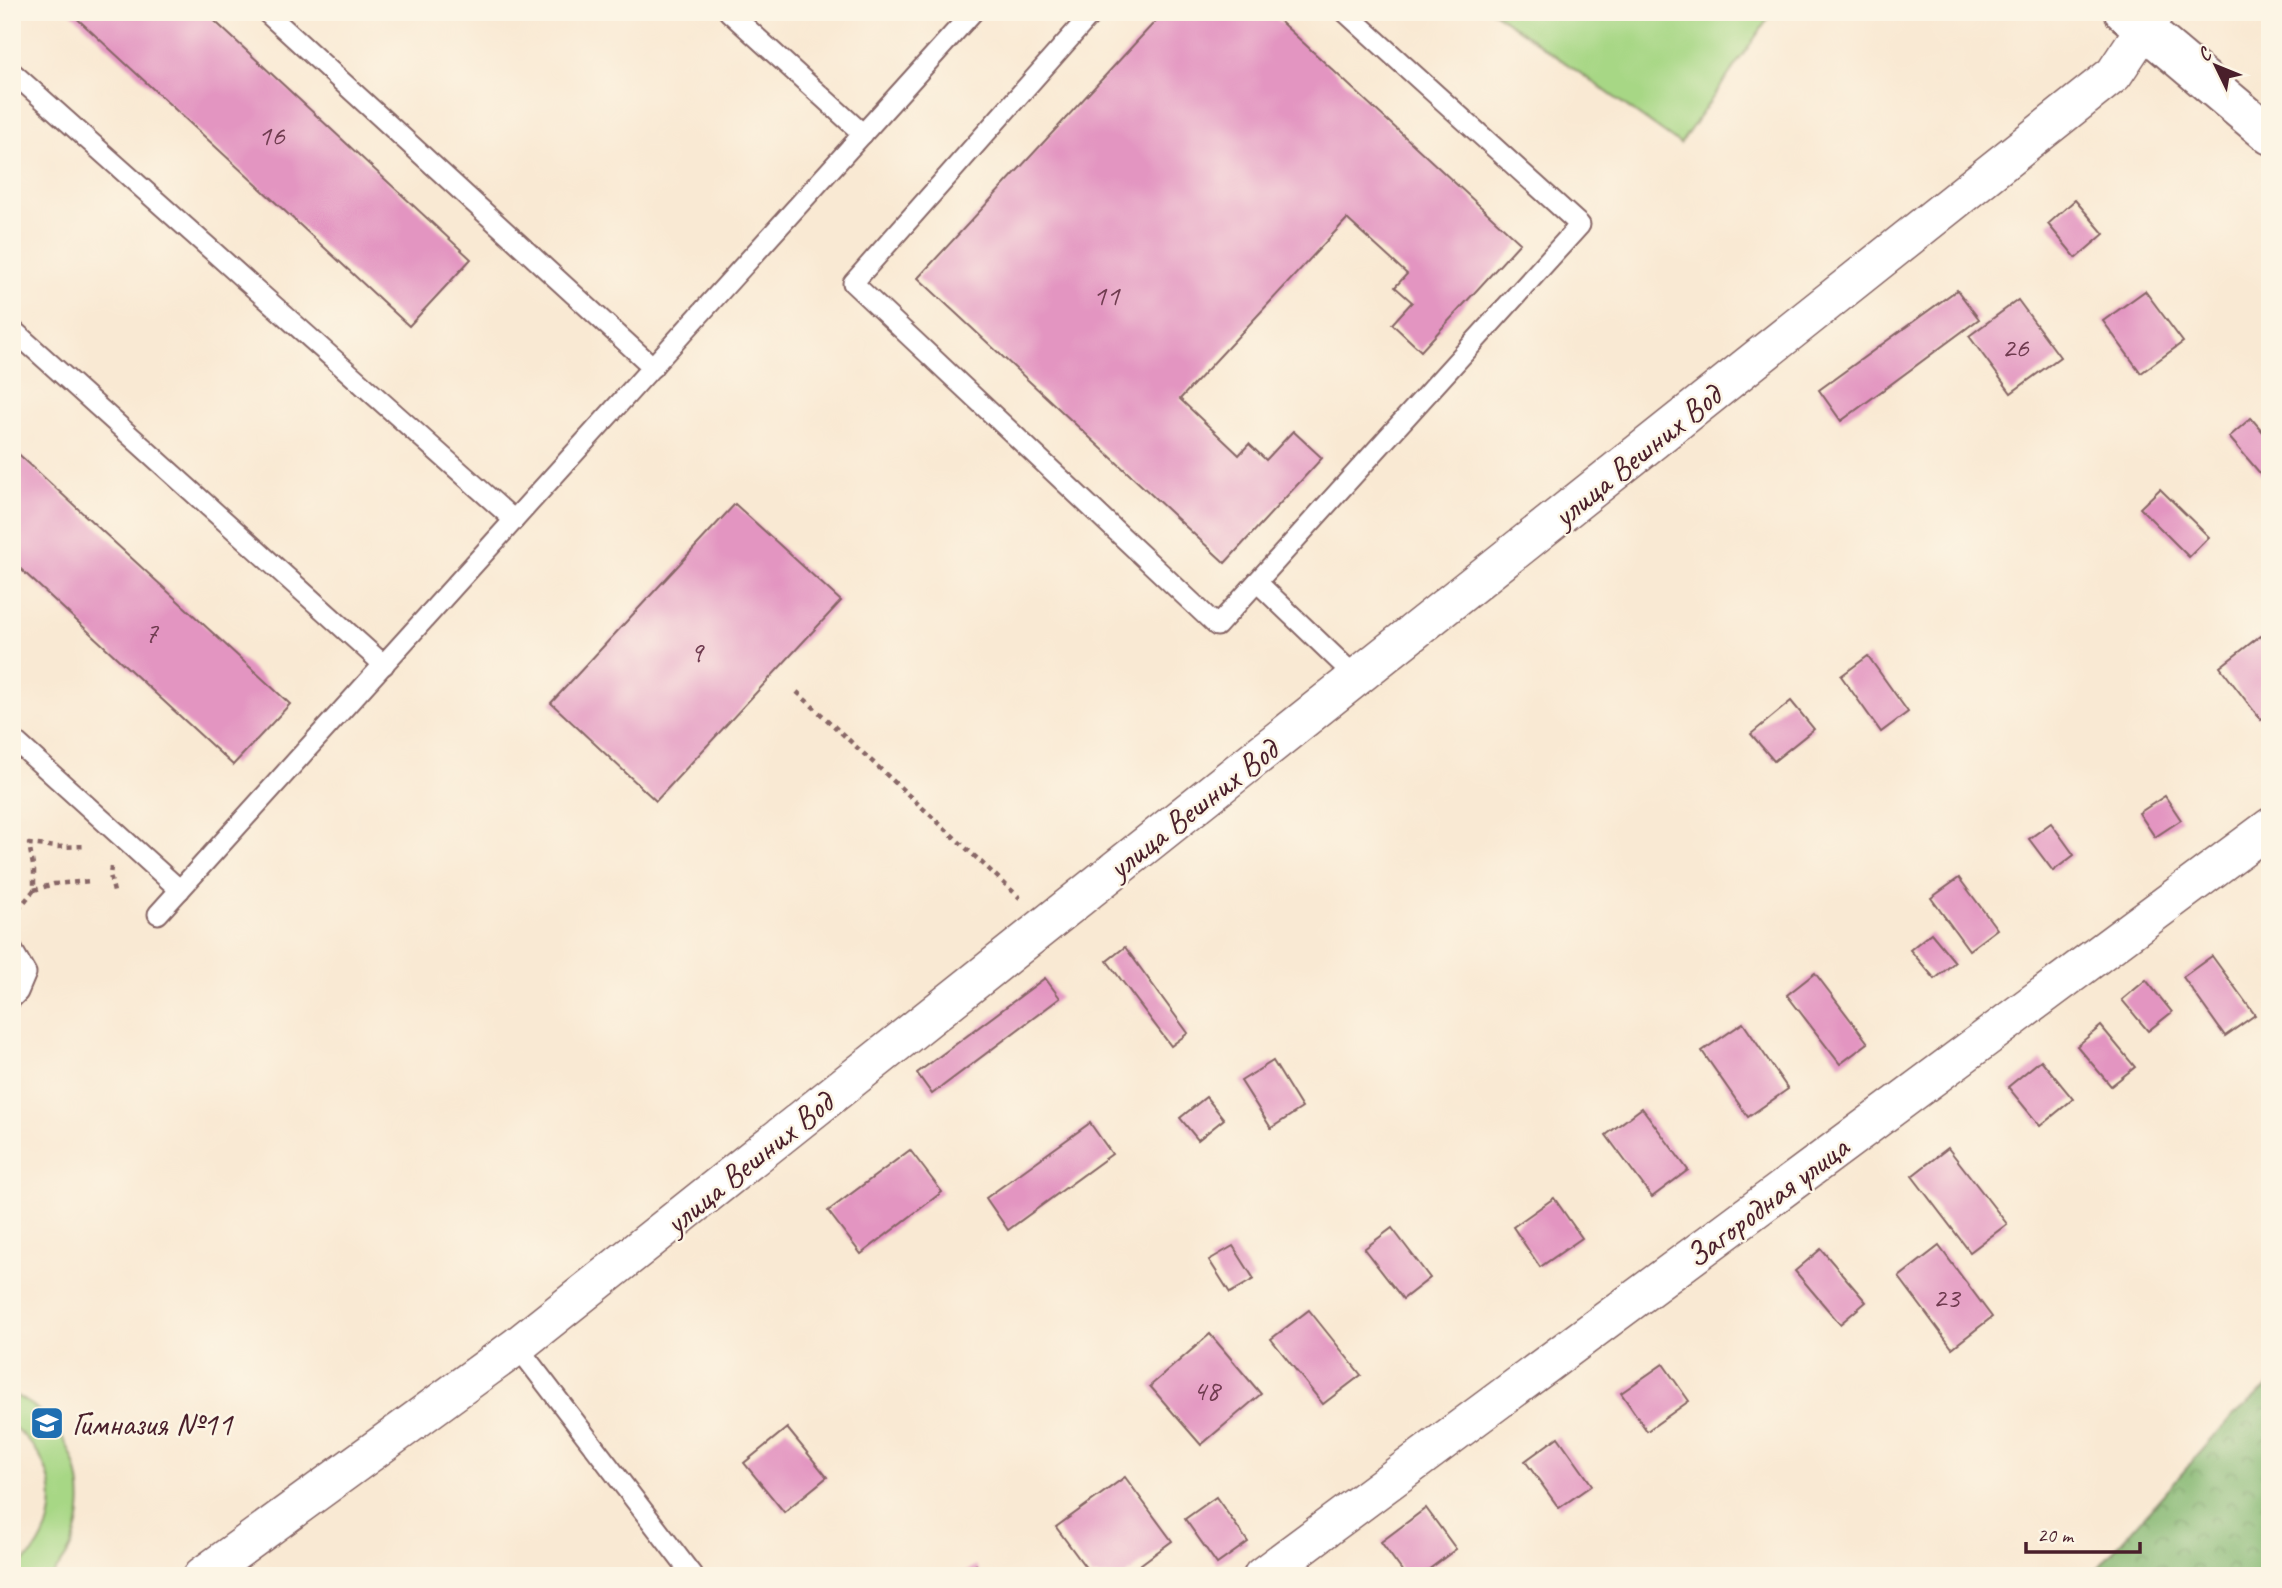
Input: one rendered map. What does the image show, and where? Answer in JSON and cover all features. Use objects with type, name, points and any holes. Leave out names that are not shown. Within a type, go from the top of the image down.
[{"type":"street","points":[[2141,17],[2270,135]]},
{"type":"street","name":"улица Вешних Вод","points":[[202,1576],[517,1346],[2114,74],[2141,17]]},
{"type":"street","name":"Загородная улица","points":[[1262,1576],[2270,827]]},
{"type":"lane","points":[[266,12],[653,367]]},
{"type":"lane","points":[[729,12],[863,134]]},
{"type":"lane","points":[[158,914],[973,12]]},
{"type":"lane","points":[[1093,12],[853,283],[1217,626],[1580,225],[1345,12]]},
{"type":"lane","points":[[12,72],[514,520]]},
{"type":"lane","points":[[12,330],[384,665]]},
{"type":"lane","points":[[1257,582],[1356,677]]},
{"type":"lane","points":[[12,738],[180,890]]},
{"type":"lane","points":[[12,949],[26,973],[18,992],[12,998]]},
{"type":"lane","points":[[517,1346],[693,1576]]},
{"type":"path","points":[[797,692],[1028,906]]},
{"type":"path","points":[[34,890],[29,844],[58,848],[94,846],[121,836]]},
{"type":"path","points":[[12,917],[34,890],[54,884],[91,881]]},
{"type":"green space","points":[[1494,12],[1773,12],[1680,144]]},
{"type":"green space","points":[[2270,1384],[2270,1576],[2091,1576],[2231,1418]]},
{"type":"green space","points":[[12,1394],[33,1406],[50,1421],[73,1459],[79,1481],[81,1504],[78,1526],[68,1552],[52,1576],[12,1576],[12,1569],[26,1560],[38,1547],[47,1528],[52,1499],[47,1471],[41,1459],[24,1436],[12,1426]]},
{"type":"building","points":[[70,12],[205,12],[471,259],[409,326]]},
{"type":"building","points":[[1164,12],[1270,12],[1520,243],[1421,351],[1392,324],[1412,302],[1395,287],[1407,274],[1347,219],[1180,399],[1239,455],[1249,444],[1266,460],[1293,431],[1322,458],[1225,563],[918,278]]},
{"type":"building","points":[[2075,200],[2104,234],[2076,258],[2048,224]]},
{"type":"building","points":[[1957,290],[1979,319],[1841,421],[1819,390]]},
{"type":"building","points":[[2145,291],[2183,342],[2141,373],[2103,321]]},
{"type":"building","points":[[2018,300],[2060,357],[2011,393],[1969,336]]},
{"type":"building","points":[[2251,418],[2270,440],[2270,475],[2265,479],[2229,437]]},
{"type":"building","points":[[12,448],[290,704],[233,765],[12,561]]},
{"type":"building","points":[[2160,489],[2209,537],[2189,557],[2140,508]]},
{"type":"building","points":[[735,504],[841,601],[656,801],[551,703]]},
{"type":"building","points":[[2260,636],[2270,649],[2270,713],[2261,720],[2220,667]]},
{"type":"building","points":[[1868,656],[1908,712],[1881,732],[1841,676]]},
{"type":"building","points":[[1791,701],[1814,729],[1774,761],[1751,734]]},
{"type":"building","points":[[2165,796],[2181,820],[2155,837],[2139,813]]},
{"type":"building","points":[[2051,823],[2074,855],[2053,871],[2029,839]]},
{"type":"building","points":[[1959,878],[1997,929],[1969,950],[1931,898]]},
{"type":"building","points":[[1931,933],[1955,962],[1935,979],[1910,950]]},
{"type":"building","points":[[1125,947],[1188,1033],[1171,1046],[1107,961]]},
{"type":"building","points":[[2212,956],[2255,1015],[2225,1036],[2183,977]]},
{"type":"building","points":[[1815,973],[1868,1043],[1840,1064],[1787,995]]},
{"type":"building","points":[[1045,978],[1060,998],[932,1094],[917,1073]]},
{"type":"building","points":[[2146,980],[2172,1012],[2148,1031],[2122,1000]]},
{"type":"building","points":[[1743,1023],[1788,1089],[1748,1117],[1702,1051]]},
{"type":"building","points":[[2101,1026],[2135,1067],[2111,1086],[2077,1046]]},
{"type":"building","points":[[2041,1060],[2073,1099],[2040,1126],[2008,1087]]},
{"type":"building","points":[[1273,1061],[1302,1108],[1271,1128],[1241,1081]]},
{"type":"building","points":[[1206,1097],[1224,1119],[1198,1140],[1180,1118]]},
{"type":"building","points":[[1642,1108],[1688,1170],[1652,1197],[1606,1135]]},
{"type":"building","points":[[1090,1123],[1112,1154],[1008,1230],[986,1198]]},
{"type":"building","points":[[1948,1148],[2007,1224],[1970,1252],[1912,1176]]},
{"type":"building","points":[[910,1150],[942,1192],[861,1254],[828,1211]]},
{"type":"building","points":[[1554,1198],[1582,1238],[1540,1267],[1513,1227]]},
{"type":"building","points":[[1392,1228],[1430,1278],[1403,1299],[1364,1249]]},
{"type":"building","points":[[1233,1246],[1254,1279],[1230,1293],[1209,1260]]},
{"type":"building","points":[[1939,1246],[1992,1317],[1952,1348],[1899,1277]]},
{"type":"building","points":[[1821,1249],[1866,1302],[1840,1324],[1795,1271]]},
{"type":"building","points":[[1309,1310],[1361,1375],[1323,1404],[1271,1339]]},
{"type":"building","points":[[1210,1334],[1261,1394],[1201,1445],[1150,1386]]},
{"type":"building","points":[[1663,1364],[1689,1401],[1647,1431],[1621,1393]]},
{"type":"building","points":[[787,1428],[827,1477],[784,1512],[744,1463]]},
{"type":"building","points":[[1558,1437],[1592,1485],[1559,1508],[1525,1461]]},
{"type":"building","points":[[1125,1477],[1172,1541],[1125,1576],[1092,1576],[1056,1527]]},
{"type":"building","points":[[1216,1497],[1248,1542],[1217,1564],[1185,1519]]},
{"type":"building","points":[[1426,1508],[1456,1549],[1420,1576],[1406,1576],[1381,1542]]},
{"type":"building","points":[[976,1565],[983,1576],[960,1576]]},
{"type":"place","name":"Гимназия №11","points":[[47,1423]]}]
